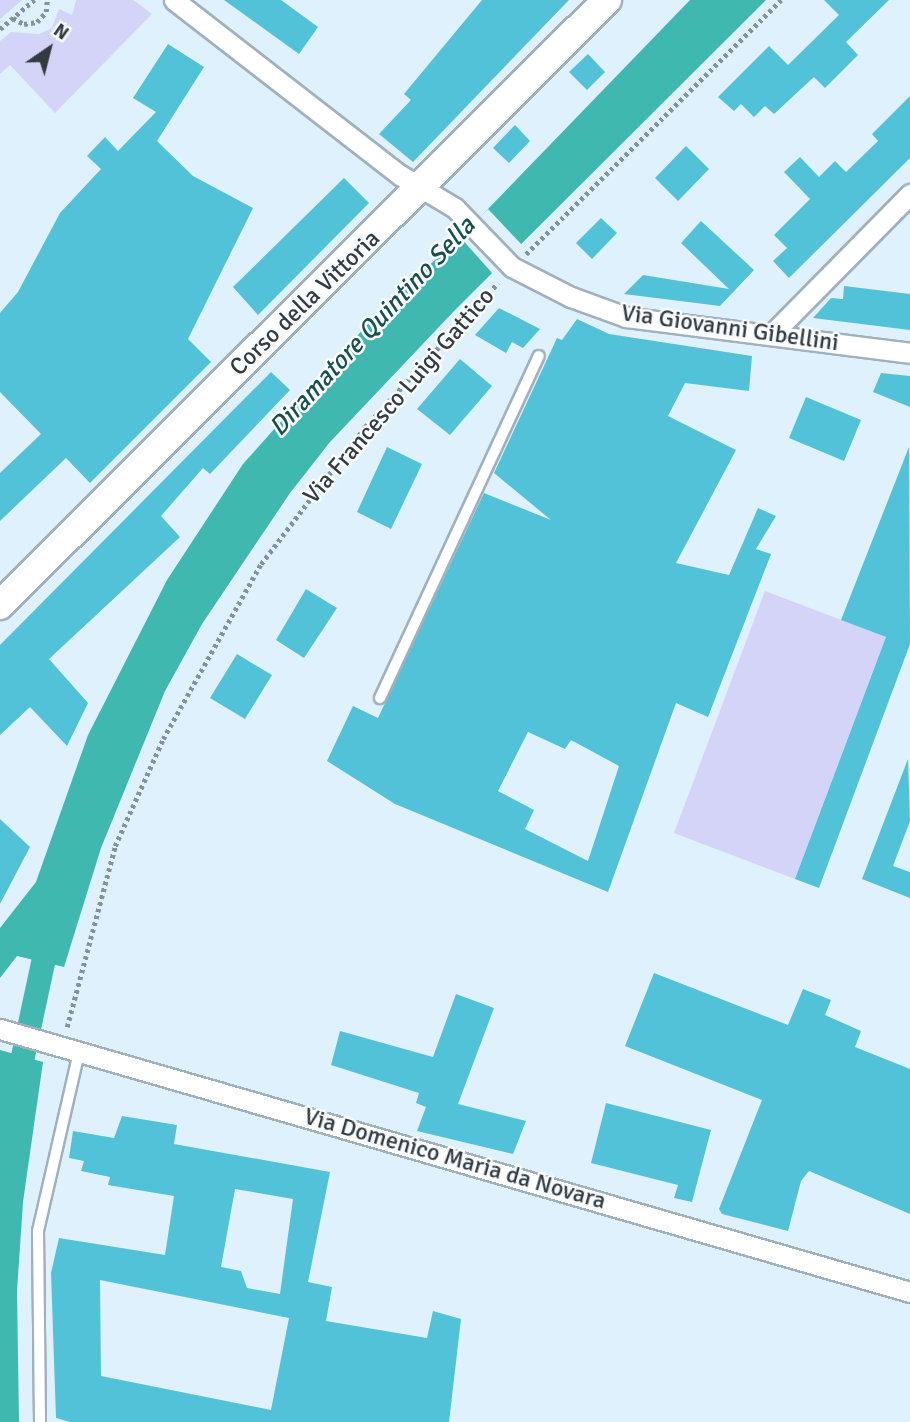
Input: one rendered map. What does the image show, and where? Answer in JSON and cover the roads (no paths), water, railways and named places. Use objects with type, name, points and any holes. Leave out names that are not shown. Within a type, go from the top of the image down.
[{"type":"main road","name":"Corso della Vittoria","points":[[0,605],[607,0]]},
{"type":"street","name":"Via Giovanni Gibellini","points":[[174,0],[421,187],[454,208],[509,264],[570,297],[626,317],[910,353]]},
{"type":"street","points":[[772,334],[910,194]]},
{"type":"street","name":"Via Domenico Maria da Novara","points":[[0,1029],[910,1292]]},
{"type":"lane","points":[[380,698],[539,356]]},
{"type":"lane","points":[[40,1422],[38,1231],[79,1052]]},
{"type":"water","points":[[690,0],[766,0],[455,310],[330,442],[290,493],[202,624],[165,691],[101,848],[64,967],[17,956],[0,978],[0,928],[36,882],[88,735],[167,580],[243,464],[366,326],[488,209]]},
{"type":"water","points":[[0,1050],[43,1062],[23,1202],[17,1291],[19,1422],[0,1422]]},
{"type":"waterway","name":"Diramatore Quintino Sella","points":[[16,1089],[50,930]]}]
